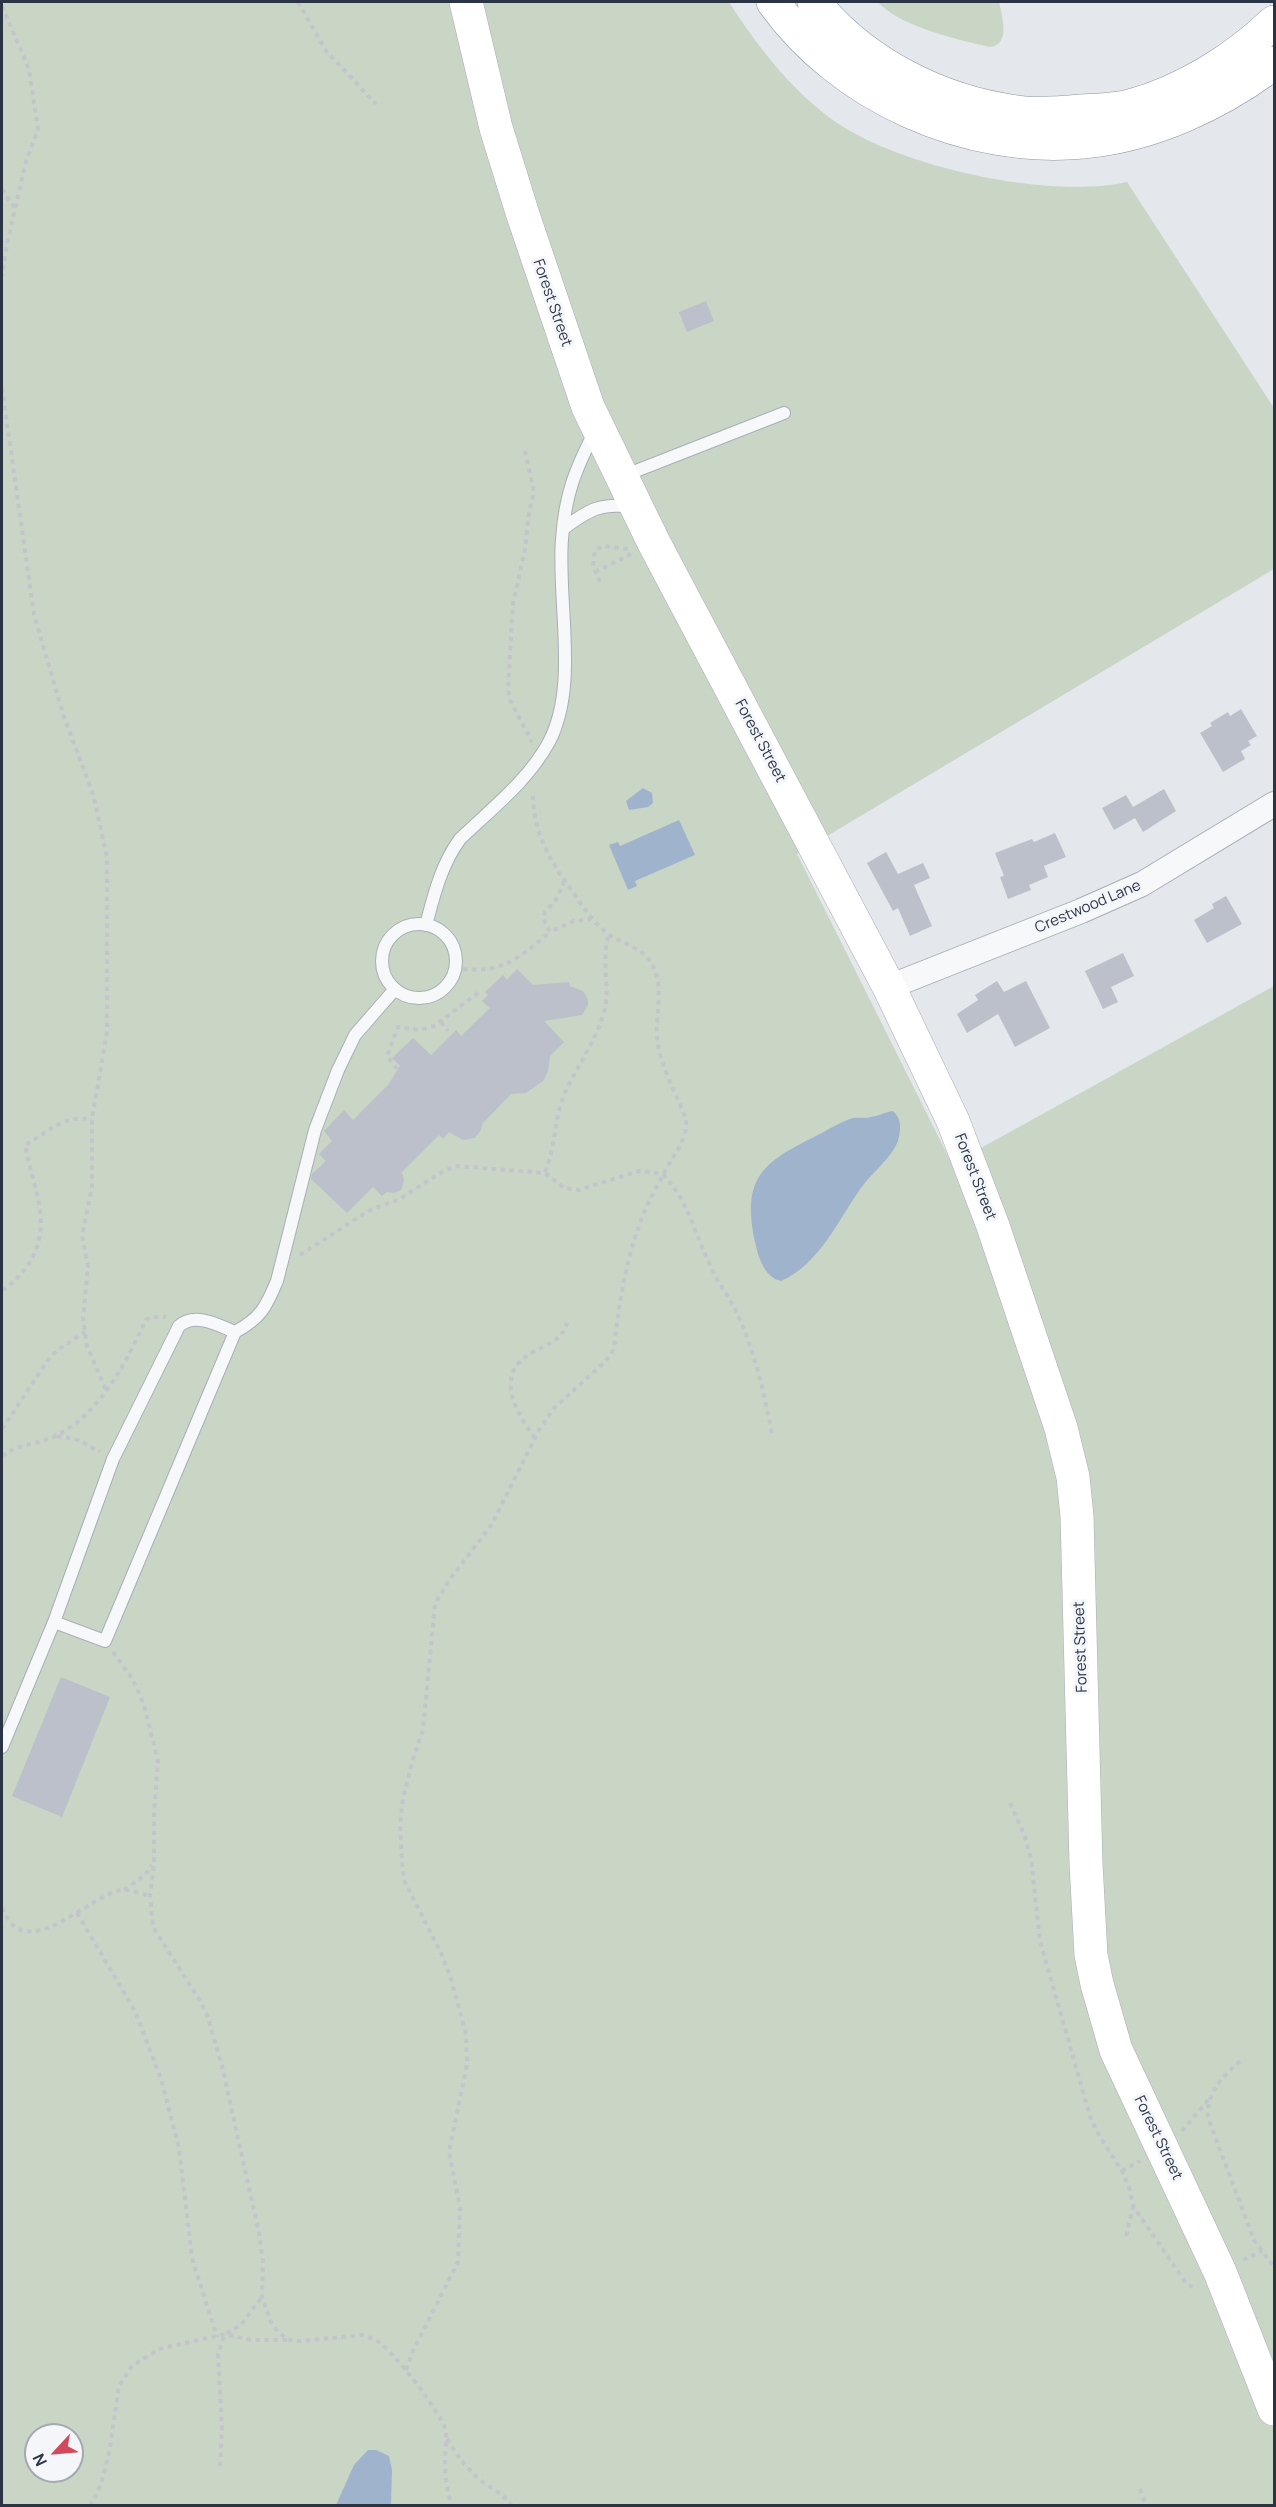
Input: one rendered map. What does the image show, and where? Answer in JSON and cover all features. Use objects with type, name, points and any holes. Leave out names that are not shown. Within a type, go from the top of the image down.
[{"type":"main road","name":"Forest Street","points":[[466,2],[496,128],[523,215],[566,347],[597,428],[637,508],[642,549],[889,987],[953,1121],[967,1154],[1061,1428],[1071,1466],[1079,1552],[1091,1955],[1106,2020],[1126,2074],[1221,2272],[1275,2409]]},
{"type":"main road","points":[[773,2],[801,35],[831,62],[892,104],[926,119],[960,129],[1000,138],[1047,144],[1084,142],[1123,136],[1159,125],[1206,105],[1275,63]]},
{"type":"main road","points":[[814,2],[852,40],[889,68],[933,90],[976,104],[1018,112],[1095,111],[1128,106],[1162,95],[1199,78],[1236,54],[1275,22]]},
{"type":"street","name":"Crestwood Lane","points":[[889,987],[1082,911],[1142,884],[1275,804]]},
{"type":"lane","points":[[622,477],[784,413]]},
{"type":"lane","points":[[426,924],[441,871],[459,839],[531,771],[550,740],[562,696],[563,529],[567,495],[575,470],[597,428]]},
{"type":"lane","points":[[563,529],[579,517],[602,505],[612,504],[637,508]]},
{"type":"lane","points":[[426,924],[442,931],[450,940],[455,952],[454,969],[446,986],[436,994],[425,998],[412,998],[394,989],[384,976],[383,951],[388,940],[396,931],[407,926],[426,924]]},
{"type":"lane","points":[[54,1622],[105,1641],[235,1332],[255,1321],[269,1300],[315,1130],[338,1070],[355,1035],[394,989]]},
{"type":"lane","points":[[2,1748],[54,1622],[113,1459],[182,1324],[194,1320],[211,1322],[235,1332]]},
{"type":"path","points":[[298,2],[326,51],[376,104]]},
{"type":"path","points":[[2,6],[29,69],[38,130],[26,161],[6,244],[2,276]]},
{"type":"path","points":[[2,189],[16,210]]},
{"type":"path","points":[[2,388],[34,615],[64,717],[93,794],[106,857],[107,1032],[92,1119],[92,1188],[82,1235],[88,1267],[83,1299],[87,1346],[106,1390]]},
{"type":"path","points":[[406,2370],[415,2345],[459,2262],[460,2207],[449,2152],[467,2064],[466,2034],[451,1979],[442,1955],[404,1880],[400,1825],[403,1798],[423,1730],[435,1604],[448,1582],[492,1524],[535,1438],[554,1408],[606,1361],[614,1349],[637,1230],[687,1128],[686,1119],[658,1045],[657,976],[653,966],[639,950],[609,934],[591,919],[552,864],[535,822],[531,771],[534,746],[510,700],[508,688],[513,603],[525,550],[534,492],[525,451]]},
{"type":"path","points":[[600,582],[595,572],[593,554],[598,548],[608,546],[637,551],[642,549]]},
{"type":"path","points":[[595,572],[642,549]]},
{"type":"path","points":[[550,932],[543,918],[545,912],[558,897],[564,881]]},
{"type":"path","points":[[454,969],[491,969],[501,966],[512,961],[550,932],[574,921],[591,919]]},
{"type":"path","points":[[545,1173],[554,1147],[561,1104],[573,1074],[594,1038],[605,1010],[605,953],[609,934]]},
{"type":"path","points":[[398,1070],[387,1056],[398,1027],[420,1030],[441,1022],[479,992]]},
{"type":"path","points":[[441,1022],[448,1031]]},
{"type":"path","points":[[2,1290],[18,1278],[32,1260],[39,1248],[42,1232],[38,1199],[25,1145],[66,1119],[77,1117],[92,1119]]},
{"type":"path","points":[[279,1269],[370,1210],[398,1200],[445,1170],[457,1166],[545,1173],[564,1188],[579,1190],[639,1171],[663,1174],[685,1202],[711,1268],[736,1312],[751,1346],[762,1383],[772,1434]]},
{"type":"path","points":[[2,1456],[10,1449],[56,1436],[88,1411],[125,1363],[146,1320],[151,1317],[166,1317]]},
{"type":"path","points":[[535,1438],[516,1411],[510,1390],[512,1376],[519,1362],[530,1353],[559,1337],[567,1323]]},
{"type":"path","points":[[2,1429],[48,1360],[56,1351],[85,1332]]},
{"type":"path","points":[[56,1436],[78,1440],[113,1459]]},
{"type":"path","points":[[105,1641],[133,1680],[149,1721],[158,1761],[154,1812],[154,1863],[150,1896],[153,1927],[200,2001],[215,2042],[260,2233],[263,2263],[262,2297],[271,2322],[278,2332],[289,2340]]},
{"type":"path","points":[[2,1908],[14,1927],[22,1930],[39,1930],[77,1913],[92,1902],[123,1890],[144,1875],[154,1863]]},
{"type":"path","points":[[123,1890],[150,1896]]},
{"type":"path","points":[[77,1913],[135,2011],[161,2079],[178,2148],[192,2258],[217,2337]]},
{"type":"path","points":[[1240,2061],[1223,2077],[1213,2091],[1209,2099],[1208,2118],[1254,2240],[1275,2267]]},
{"type":"path","points":[[1126,2236],[1133,2206]]},
{"type":"path","points":[[90,2505],[101,2485],[110,2448],[119,2386],[132,2366],[159,2349],[225,2334],[241,2325],[262,2297]]},
{"type":"path","points":[[225,2334],[250,2340],[362,2335],[380,2343],[406,2370],[439,2416],[446,2430],[445,2460],[448,2494],[452,2505]]},
{"type":"path","points":[[220,2466],[222,2428],[218,2354],[225,2334]]},
{"type":"path","points":[[446,2437],[470,2471],[485,2484],[501,2492],[512,2505]]},
{"type":"path","points":[[1140,2489],[1146,2505]]},
{"type":"green space","points":[[2,2],[729,2],[766,55],[795,87],[827,116],[873,143],[944,168],[1022,183],[1096,186],[1127,182],[1274,408],[1274,569],[797,854],[952,1164],[1274,986],[1274,2505],[2,2506]]},
{"type":"green space","points":[[878,2],[999,2],[1004,29],[1003,36],[997,45],[990,47],[962,40],[914,25],[888,11]]},
{"type":"water","points":[[643,788],[652,793],[653,803],[648,807],[629,810],[626,801]]},
{"type":"water","points":[[679,820],[695,855],[635,881],[637,886],[628,890],[609,845],[618,842],[620,846]]},
{"type":"water","points":[[893,1111],[898,1117],[900,1128],[898,1141],[892,1152],[864,1184],[818,1252],[795,1273],[781,1281],[771,1276],[759,1257],[752,1224],[751,1206],[758,1178],[766,1167],[793,1148],[837,1125],[853,1118],[869,1118]]},
{"type":"water","points":[[368,2450],[376,2450],[389,2456],[392,2470],[391,2505],[336,2505],[354,2465]]},
{"type":"building","points":[[706,301],[714,321],[687,332],[679,312]]},
{"type":"building","points":[[1241,709],[1257,736],[1248,741],[1251,745],[1241,751],[1245,759],[1223,772],[1200,733],[1212,726],[1210,723],[1228,712],[1230,716]]},
{"type":"building","points":[[1164,789],[1176,811],[1143,832],[1135,818],[1114,830],[1102,808],[1126,795],[1133,807]]},
{"type":"building","points":[[1055,833],[1066,857],[1044,866],[1048,877],[1029,885],[1031,890],[1008,899],[1000,877],[1004,876],[995,853],[1032,839],[1034,842]]},
{"type":"building","points":[[886,852],[898,874],[923,863],[930,878],[914,885],[932,926],[910,936],[898,908],[893,911],[867,863]]},
{"type":"building","points":[[1226,896],[1242,924],[1207,943],[1194,920],[1214,908],[1212,904]]},
{"type":"building","points":[[1123,953],[1134,976],[1111,987],[1118,1002],[1103,1009],[1085,971]]},
{"type":"building","points":[[517,969],[533,985],[569,982],[570,986],[583,991],[588,999],[588,1005],[582,1015],[544,1021],[564,1042],[550,1056],[548,1072],[543,1081],[526,1093],[511,1094],[482,1124],[475,1138],[463,1140],[449,1132],[443,1139],[439,1135],[402,1172],[404,1181],[401,1190],[394,1193],[387,1192],[382,1196],[373,1187],[347,1213],[311,1179],[312,1174],[326,1161],[319,1154],[332,1141],[324,1131],[344,1110],[353,1120],[388,1085],[400,1066],[392,1058],[413,1038],[431,1055],[456,1030],[461,1036],[490,1008],[482,1001],[488,995],[485,992],[503,975],[507,980]]},
{"type":"building","points":[[997,981],[1004,992],[1026,981],[1050,1028],[1015,1047],[998,1014],[967,1033],[957,1014],[978,1000],[975,995]]},
{"type":"building","points":[[61,1677],[110,1697],[62,1817],[12,1796]]}]
